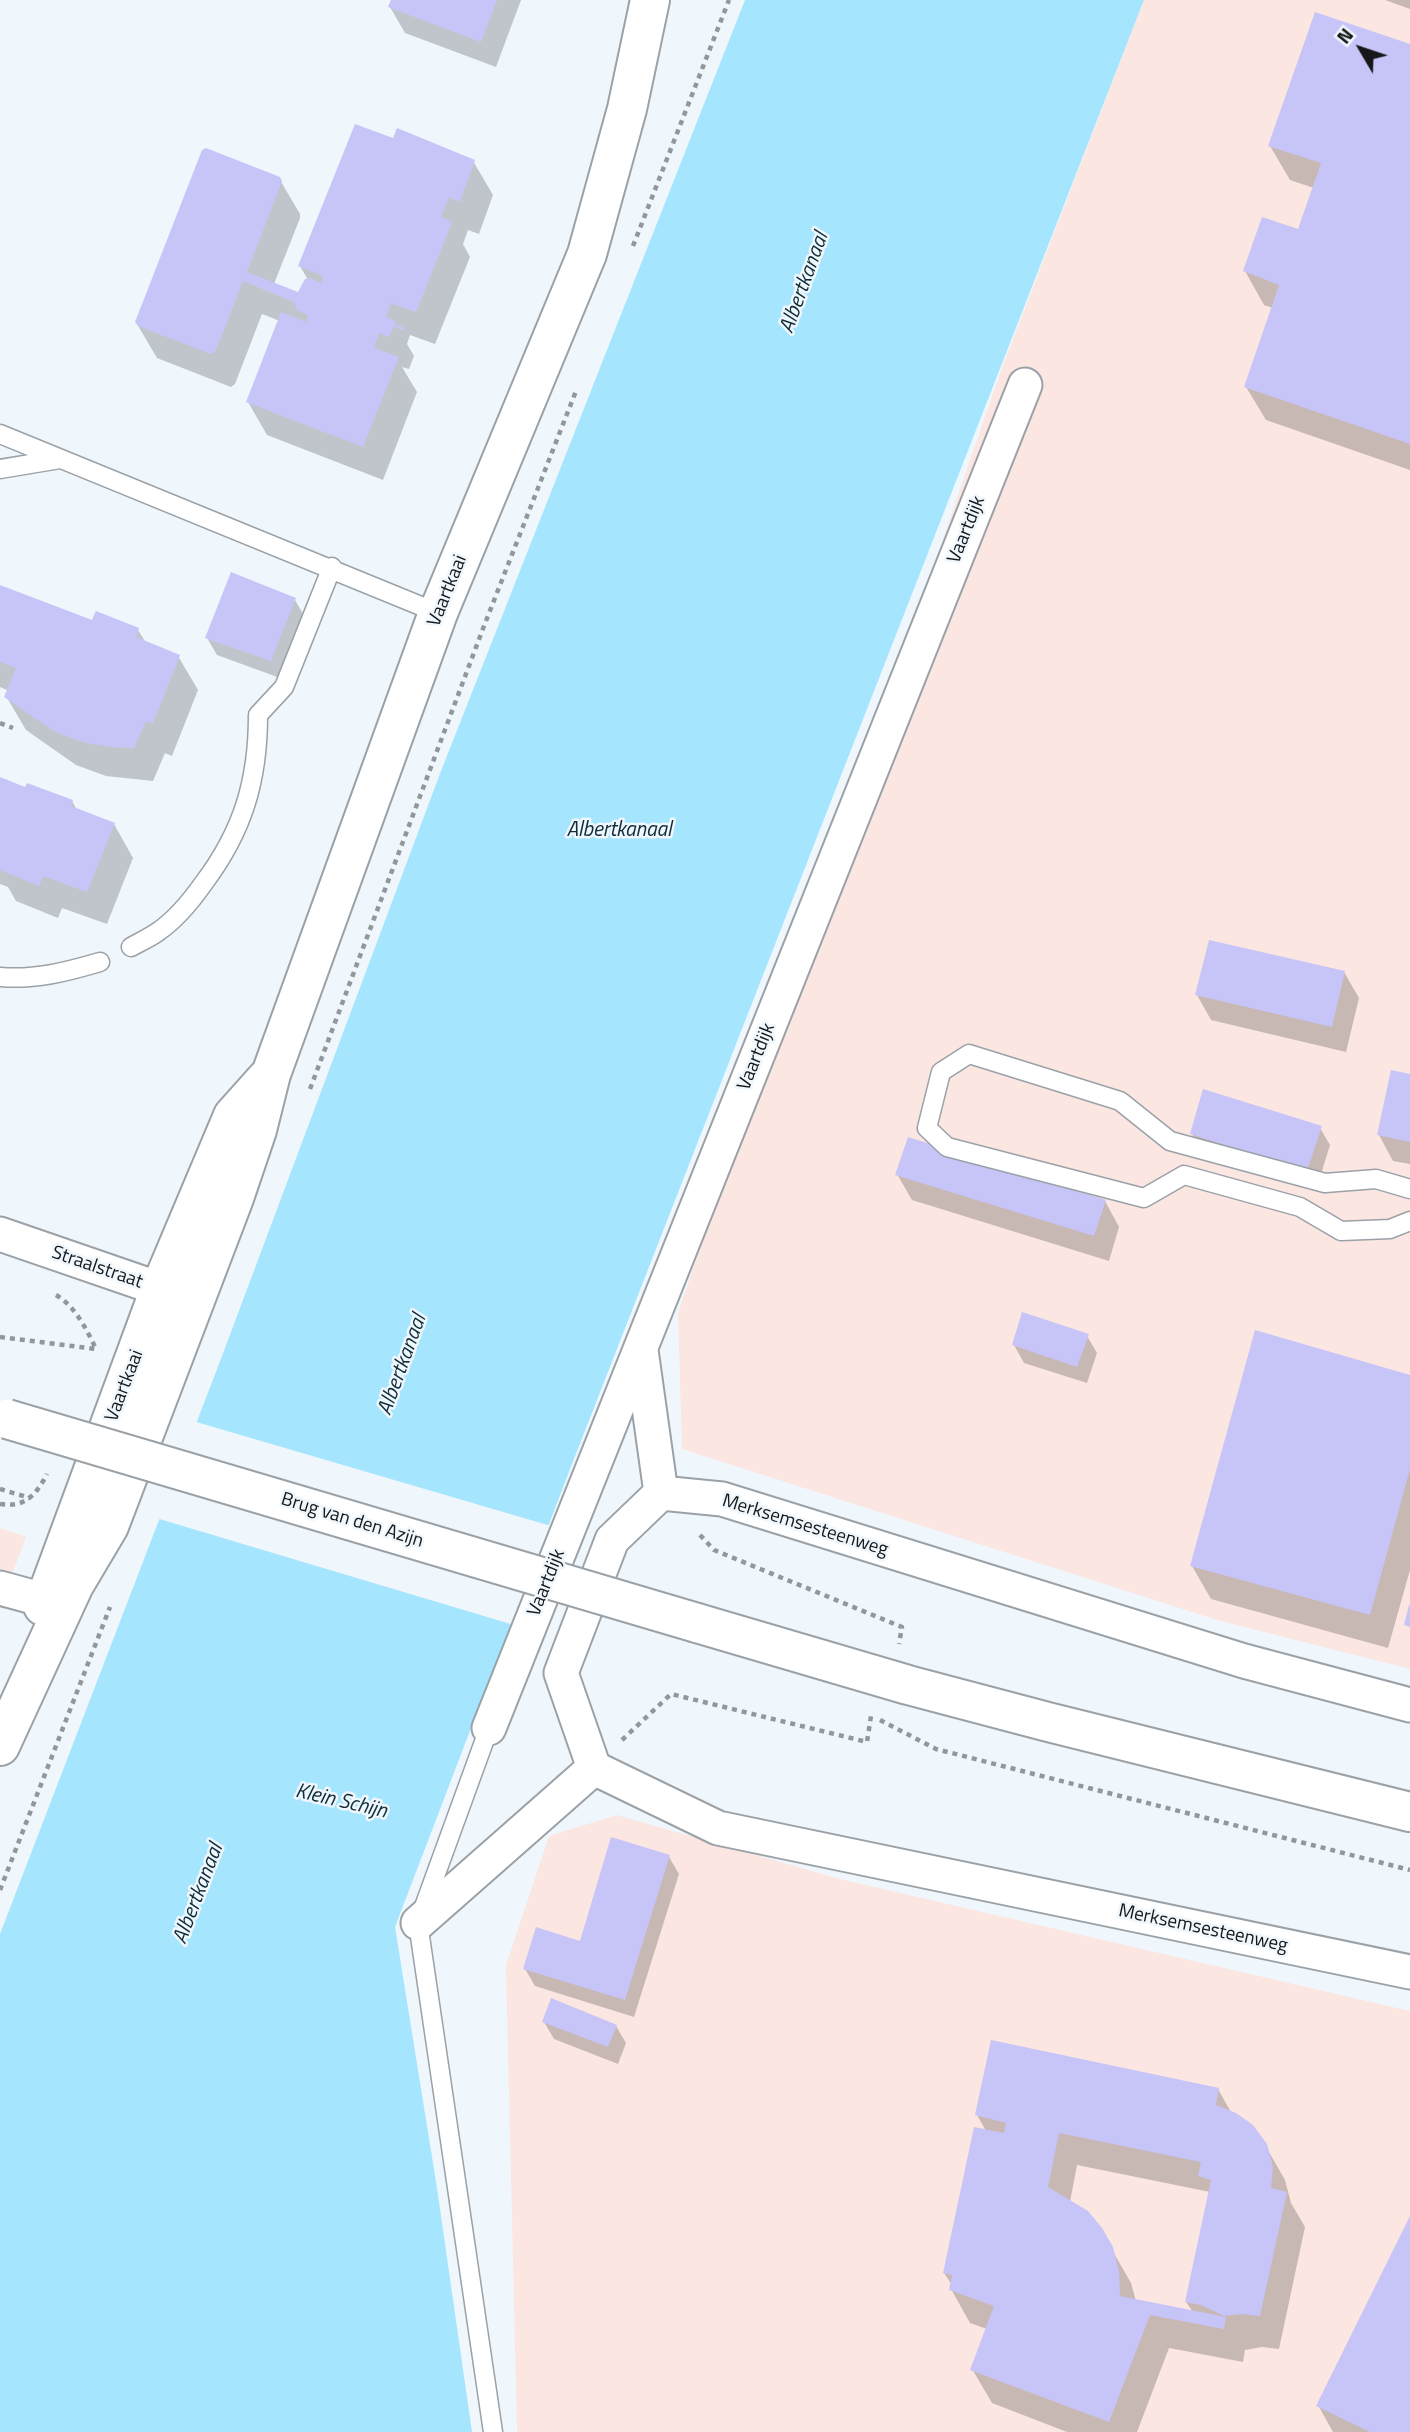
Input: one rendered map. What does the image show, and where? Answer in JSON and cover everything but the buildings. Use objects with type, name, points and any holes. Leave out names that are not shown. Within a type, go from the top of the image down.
[{"type":"street","name":"Vaartkaai","points":[[7,1730],[74,1585],[109,1526],[233,1116],[271,1074],[438,612],[587,254],[627,109],[650,0]]},
{"type":"street","name":"Vaartdijk","points":[[489,1728],[1024,385]]},
{"type":"street","name":"Straalstraat","points":[[0,1234],[177,1295]]},
{"type":"street","name":"Vaartkaai","points":[[7,1730],[44,1600],[177,1295]]},
{"type":"street","points":[[418,1923],[594,1768],[561,1673],[612,1540],[661,1493],[641,1348]]},
{"type":"street","name":"Brug van den Azijn","points":[[4,1418],[908,1685],[1410,1812]]},
{"type":"street","name":"Merksemsesteenweg","points":[[661,1493],[722,1499],[1244,1661],[1410,1705]]},
{"type":"street","points":[[0,1588],[44,1600]]},
{"type":"street","name":"Merksemsesteenweg","points":[[594,1768],[718,1828],[1410,1972]]},
{"type":"lane","points":[[0,434],[438,612]]},
{"type":"lane","points":[[0,469],[61,459]]},
{"type":"lane","points":[[131,947],[160,930],[193,898],[237,833],[251,791],[258,751],[258,715],[284,687],[332,567]]},
{"type":"lane","points":[[0,976],[47,976],[100,962]]},
{"type":"lane","points":[[1410,1189],[1376,1179],[1325,1183],[1170,1141],[1120,1101],[969,1054],[942,1072],[928,1128],[947,1147],[1144,1198],[1184,1175],[1300,1207],[1341,1231],[1390,1229],[1410,1221]]},
{"type":"lane","points":[[489,1728],[418,1923],[493,2432]]},
{"type":"path","points":[[629,256],[729,0]]},
{"type":"path","points":[[308,1097],[484,626],[579,383]]},
{"type":"path","points":[[0,723],[13,728]]},
{"type":"path","points":[[0,1337],[96,1349],[84,1326],[63,1299],[53,1293]]},
{"type":"path","points":[[0,1489],[31,1499],[21,1504],[0,1503]]},
{"type":"path","points":[[714,1550],[902,1627]]},
{"type":"path","points":[[594,1768],[671,1694],[867,1742],[871,1716],[936,1749],[1410,1870]]},
{"type":"shaded area","points":[[1144,0],[1410,0],[1410,1669],[1217,1620],[682,1449],[678,1313],[1001,370]]},
{"type":"shaded area","points":[[0,1528],[26,1537],[0,1607]]},
{"type":"shaded area","points":[[617,1815],[840,1879],[1410,2011],[1410,2432],[517,2432],[506,1965],[549,1836]]},
{"type":"water","points":[[745,0],[1144,0],[572,1464],[395,1927],[437,2188],[472,2432],[0,2432],[0,1934],[222,1356],[441,771]]},
{"type":"pier","points":[[193,1421],[551,1526],[514,1625],[156,1518]]},
{"type":"water label","name":"Albertkanaal","points":[[805,283]]},
{"type":"water label","name":"Albertkanaal","points":[[619,831]]},
{"type":"water label","name":"Albertkanaal","points":[[403,1365]]},
{"type":"water label","name":"Klein Schijn","points":[[341,1802]]},
{"type":"water label","name":"Albertkanaal","points":[[199,1894]]}]
